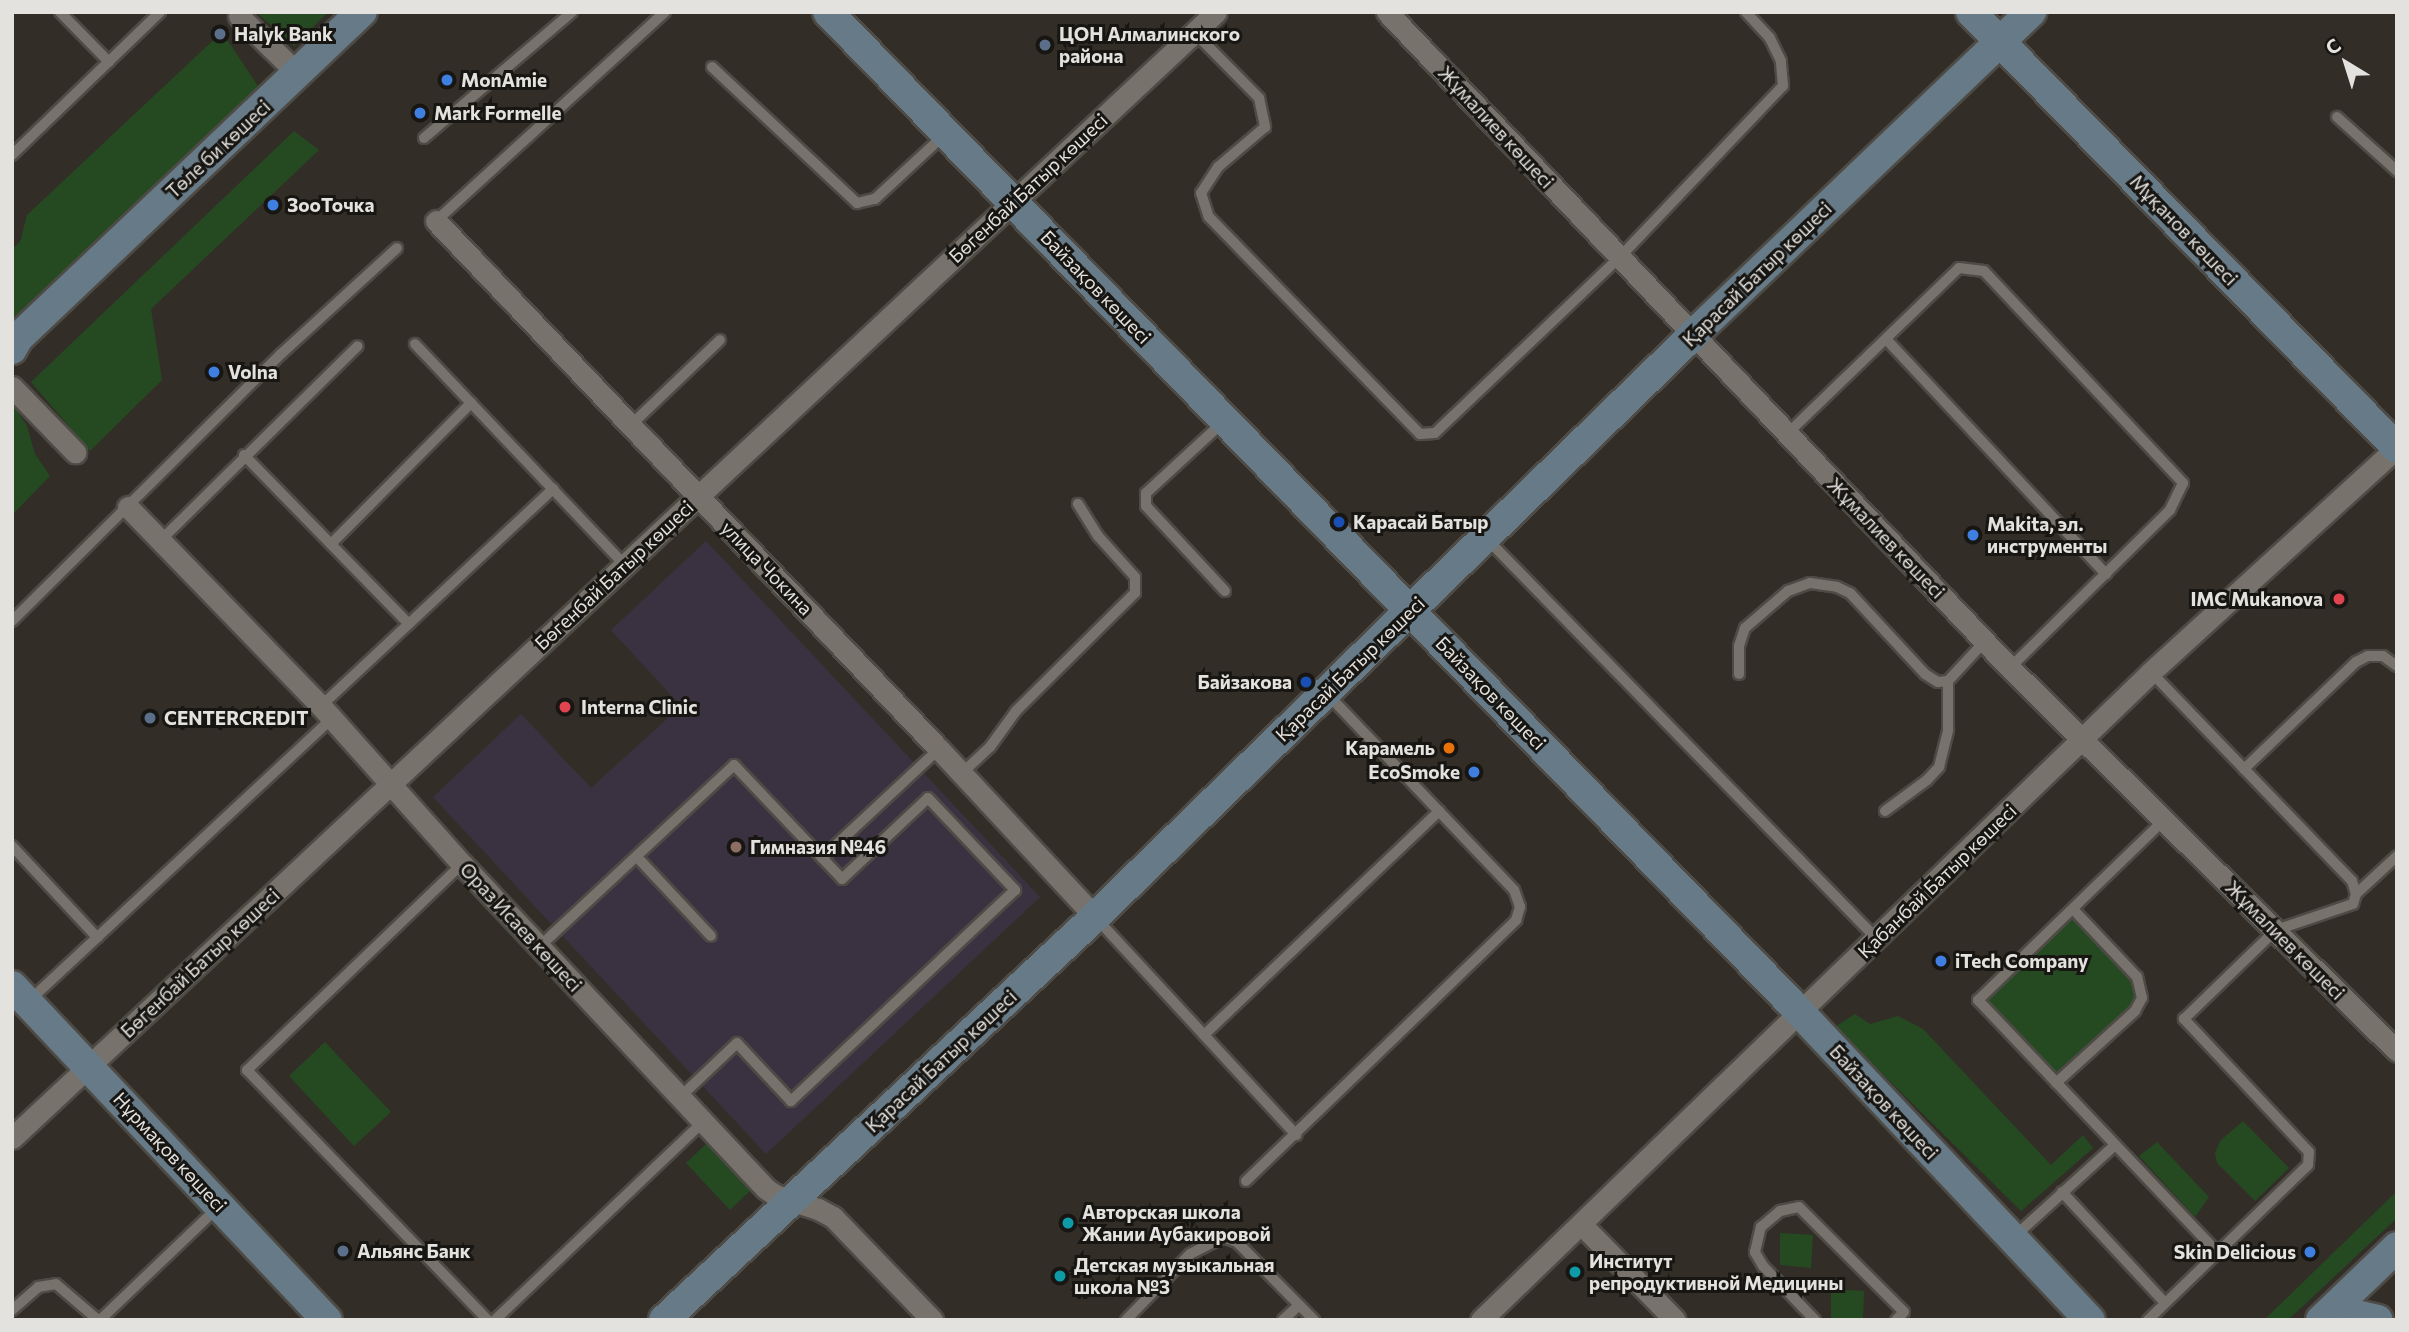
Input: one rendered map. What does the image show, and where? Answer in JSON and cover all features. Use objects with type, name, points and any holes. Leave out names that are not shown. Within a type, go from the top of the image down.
[{"type":"street","name":"Төле би көшесі","points":[[12,349],[18,338],[362,12]]},
{"type":"street","name":"Байзақов көшесі","points":[[828,12],[1801,1014],[2090,1320]]},
{"type":"street","name":"Бөгенбай Батыр көшесі","points":[[12,1138],[1216,12]]},
{"type":"street","name":"Жұмалиев көшесі","points":[[1387,12],[2010,668],[2397,1051]]},
{"type":"street","name":"Мұқанов көшесі","points":[[1971,12],[2397,448]]},
{"type":"street","name":"Қарасай Батыр көшесі","points":[[664,1320],[1095,917],[1693,335],[2031,12]]},
{"type":"street","points":[[239,16],[298,74]]},
{"type":"street","name":"улица Чокина","points":[[436,221],[962,773],[1095,917]]},
{"type":"street","name":"Төле би көшесі","points":[[12,363],[61,321],[73,286]]},
{"type":"street","points":[[12,387],[75,452]]},
{"type":"street","name":"Қабанбай Батыр көшесі","points":[[1481,1320],[1801,1014],[2151,672],[2397,448]]},
{"type":"street","name":"Ораз Исаев көшесі","points":[[128,507],[326,712],[462,864],[765,1188],[833,1217],[932,1320]]},
{"type":"street","name":"Нұрмақов көшесі","points":[[20,994],[327,1320]]},
{"type":"street","points":[[1581,1224],[1675,1320]]},
{"type":"street","points":[[2321,1320],[2397,1247]]},
{"type":"street","points":[[2344,1320],[2361,1316],[2378,1320]]},
{"type":"lane","points":[[60,12],[108,62]]},
{"type":"lane","points":[[12,155],[160,12]]},
{"type":"lane","points":[[424,138],[572,12]]},
{"type":"lane","points":[[436,221],[665,12]]},
{"type":"lane","points":[[1194,32],[1259,98],[1265,127],[1218,167],[1201,193],[1209,217],[1420,434],[1435,433],[1619,258],[1783,86],[1781,61],[1770,38],[1746,12]]},
{"type":"lane","points":[[712,67],[858,203],[875,200],[946,133]]},
{"type":"lane","points":[[2337,117],[2397,171]]},
{"type":"lane","points":[[12,621],[281,354],[397,248]]},
{"type":"lane","points":[[1787,434],[1959,268],[1984,271],[2183,483],[2170,510],[2010,668]]},
{"type":"lane","points":[[1886,339],[2106,574]]},
{"type":"lane","points":[[631,425],[720,340]]},
{"type":"lane","points":[[415,344],[625,565]]},
{"type":"lane","points":[[161,540],[244,455],[358,346]]},
{"type":"lane","points":[[331,544],[471,404]]},
{"type":"lane","points":[[1225,420],[1146,493],[1146,506],[1225,591]]},
{"type":"lane","points":[[244,455],[409,624]]},
{"type":"lane","points":[[20,994],[97,937],[326,712],[409,624],[553,489]]},
{"type":"lane","points":[[962,773],[990,747],[1016,711],[1135,593],[1135,577],[1098,537],[1078,504]]},
{"type":"lane","points":[[1485,537],[1878,939]]},
{"type":"lane","points":[[1739,674],[1739,646],[1745,628],[1788,591],[1810,583],[1837,587],[1850,593],[1925,674],[1938,682],[1948,681],[1985,641]]},
{"type":"lane","points":[[2244,769],[2356,662],[2368,656],[2382,656],[2397,666]]},
{"type":"lane","points":[[2151,672],[2352,881],[2356,894]]},
{"type":"lane","points":[[1885,811],[1927,780],[1939,767],[1948,730],[1948,681]]},
{"type":"lane","points":[[1246,1181],[1516,920],[1520,907],[1514,890],[1326,693]]},
{"type":"lane","points":[[822,858],[939,749]]},
{"type":"lane","points":[[539,947],[734,765],[842,879],[928,798],[1015,890],[791,1101],[737,1043],[680,1097]]},
{"type":"lane","points":[[1204,1035],[1439,811]]},
{"type":"lane","points":[[2164,820],[1978,1000],[2217,1252]]},
{"type":"lane","points":[[12,846],[97,937]]},
{"type":"lane","points":[[2148,1320],[2308,1165],[2309,1152],[2184,1018],[2276,930],[2353,904],[2356,894],[2397,856]]},
{"type":"lane","points":[[637,858],[711,936]]},
{"type":"lane","points":[[462,864],[247,1070],[488,1320]]},
{"type":"lane","points":[[2056,1083],[2135,1011],[2142,998],[2137,977],[2073,909]]},
{"type":"lane","points":[[1095,917],[1296,1135]]},
{"type":"lane","points":[[495,1320],[703,1122]]},
{"type":"lane","points":[[2012,1239],[2115,1144]]},
{"type":"lane","points":[[2062,1192],[2165,1303]]},
{"type":"lane","points":[[12,1310],[38,1287],[47,1283],[56,1284],[99,1320],[220,1205]]},
{"type":"lane","points":[[1815,1320],[1763,1266],[1755,1252],[1761,1227],[1780,1211],[1799,1207],[1904,1312],[1896,1320]]},
{"type":"lane","points":[[1126,1320],[1190,1254],[1223,1237],[1237,1242],[1314,1320]]},
{"type":"lane","points":[[1283,1320],[1299,1305]]},
{"type":"shaded area","name":"Гимназия №46","points":[[706,541],[1040,897],[766,1154],[433,797],[521,714],[591,788],[681,706],[611,630]]},
{"type":"green space","points":[[256,12],[328,12],[294,46]]},
{"type":"green space","points":[[222,32],[258,86],[17,320],[12,314],[12,249],[20,242],[27,215]]},
{"type":"green space","points":[[294,131],[319,150],[151,309],[162,380],[90,451],[31,382]]},
{"type":"green space","points":[[13,404],[27,426],[35,454],[50,476],[12,515]]},
{"type":"green space","points":[[2073,909],[2137,977],[2142,998],[2056,1083],[1978,1000]]},
{"type":"green space","points":[[1855,1014],[1870,1024],[1898,1016],[1923,1029],[2051,1165],[2083,1135],[2093,1148],[2021,1211],[1835,1027]]},
{"type":"green space","points":[[325,1042],[391,1112],[354,1146],[289,1076]]},
{"type":"green space","points":[[2243,1121],[2289,1168],[2255,1201],[2217,1163],[2215,1153],[2220,1141]]},
{"type":"green space","points":[[2157,1142],[2209,1197],[2195,1217],[2139,1156]]},
{"type":"green space","points":[[706,1144],[750,1191],[730,1210],[686,1163]]},
{"type":"green space","points":[[2397,1191],[2397,1218],[2288,1320],[2264,1320]]},
{"type":"green space","points":[[1780,1233],[1813,1235],[1811,1268],[1780,1265]]},
{"type":"green space","points":[[1831,1289],[1864,1291],[1863,1320],[1831,1320]]},
{"type":"place","name":"Halyk Bank","points":[[220,34]]},
{"type":"place","name":"ЦОН Алмалинского района","points":[[1045,45]]},
{"type":"place","name":"MonAmie","points":[[447,80]]},
{"type":"place","name":"Mark Formelle","points":[[420,113]]},
{"type":"place","name":"ЗооТочка","points":[[273,205]]},
{"type":"place","name":"Volna","points":[[214,372]]},
{"type":"place","name":"Карасай Батыр","points":[[1339,522]]},
{"type":"place","name":"Makita, эл. инструменты","points":[[1973,535]]},
{"type":"place","name":"IMC Mukanova","points":[[2339,599]]},
{"type":"place","name":"Байзакова","points":[[1306,682]]},
{"type":"place","name":"Interna Clinic","points":[[565,707]]},
{"type":"place","name":"CENTERCREDIT","points":[[150,718]]},
{"type":"place","name":"Карамель","points":[[1449,748]]},
{"type":"place","name":"EcoSmoke","points":[[1474,772]]},
{"type":"place","name":"Гимназия №46","points":[[736,847]]},
{"type":"place","name":"iTech Company","points":[[1941,961]]},
{"type":"place","name":"Авторская школа Жании Аубакировой","points":[[1068,1223]]},
{"type":"place","name":"Альянс Банк","points":[[343,1251]]},
{"type":"place","name":"Skin Delicious","points":[[2310,1252]]},
{"type":"place","name":"Институт репродуктивной Медицины","points":[[1575,1272]]},
{"type":"place","name":"Детская музыкальная школа №3","points":[[1060,1276]]}]
